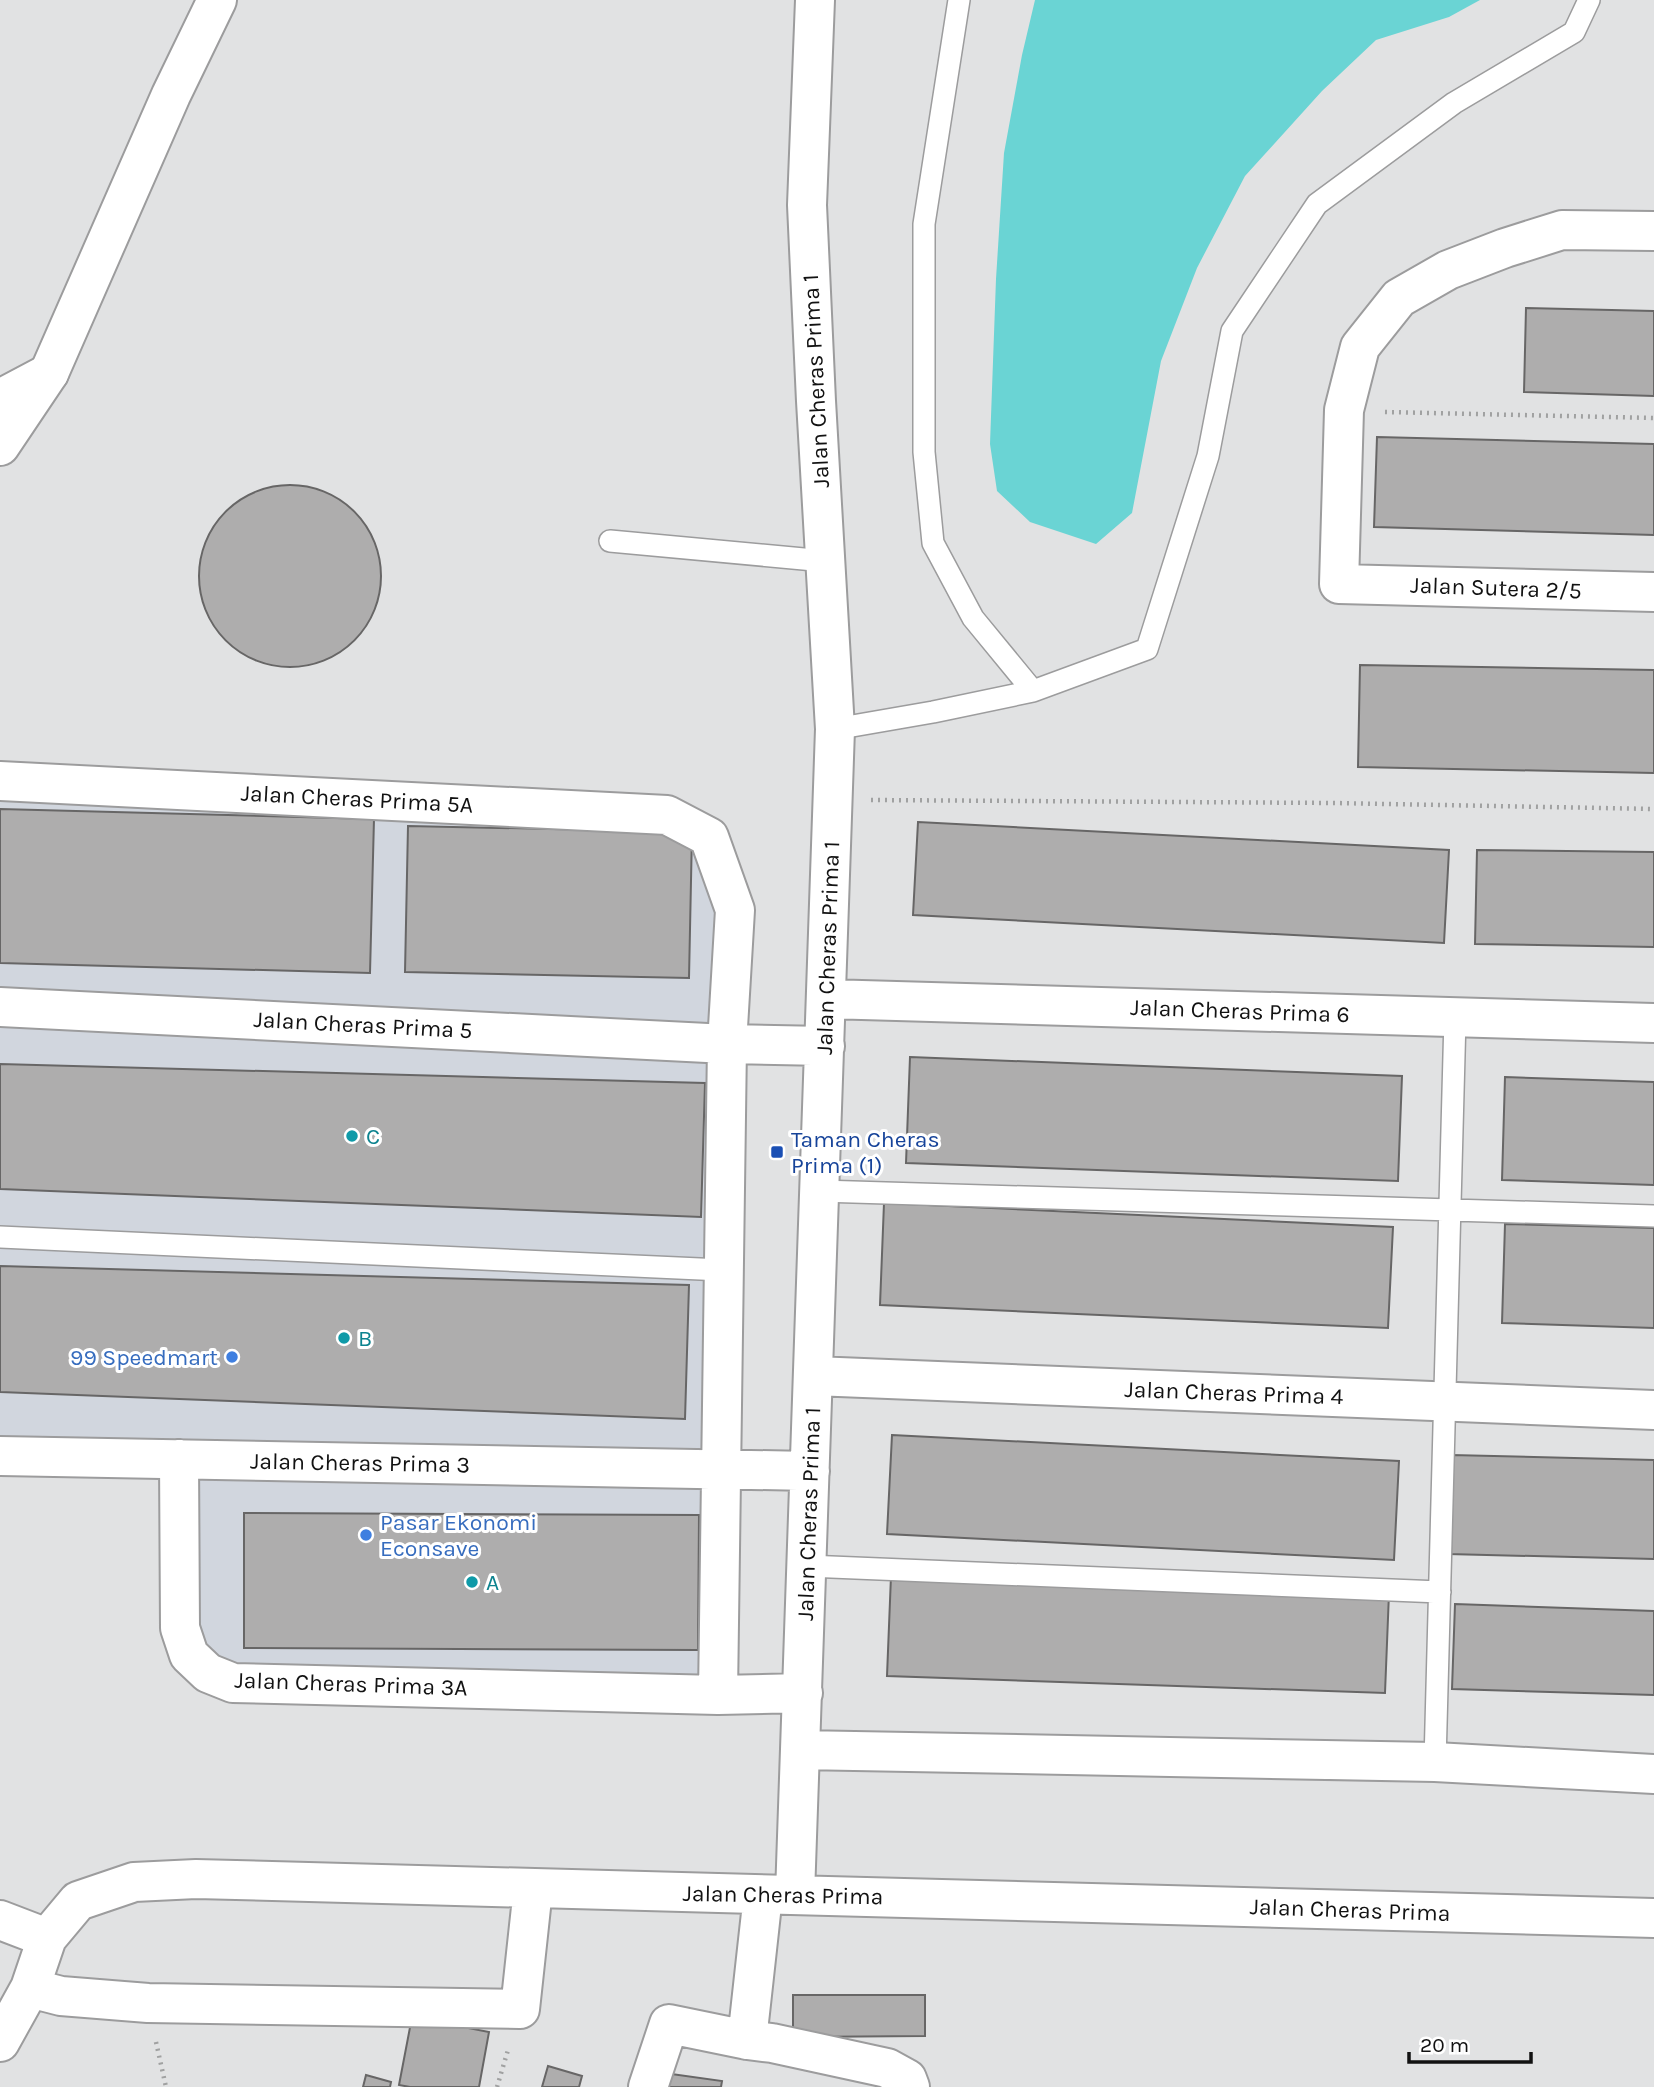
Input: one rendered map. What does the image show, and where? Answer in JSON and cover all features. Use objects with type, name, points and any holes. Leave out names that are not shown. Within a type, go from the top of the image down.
[{"type":"street","points":[[0,446],[49,373],[171,95],[217,0]]},
{"type":"street","name":"Jalan Cheras Prima 1","points":[[749,2028],[760,1934],[779,1895],[800,1750],[834,799],[835,729],[807,205],[815,0]]},
{"type":"street","points":[[1344,410],[1360,347],[1399,298],[1448,270],[1504,248],[1562,230],[1654,231]]},
{"type":"street","points":[[0,399],[49,373]]},
{"type":"street","name":"Jalan Sutera 2/5","points":[[1344,410],[1339,583],[1654,592]]},
{"type":"street","name":"Jalan Cheras Prima 5A","points":[[0,781],[667,815],[709,837],[734,910],[727,1044]]},
{"type":"street","name":"Jalan Cheras Prima 6","points":[[827,999],[1654,1023]]},
{"type":"street","name":"Jalan Cheras Prima 5","points":[[0,1007],[727,1044],[825,1046]]},
{"type":"street","points":[[718,1695],[727,1044]]},
{"type":"street","name":"Jalan Cheras Prima 4","points":[[814,1376],[1654,1410]]},
{"type":"street","name":"Jalan Cheras Prima 3","points":[[0,1456],[810,1471]]},
{"type":"street","name":"Jalan Cheras Prima 3A","points":[[179,1459],[180,1628],[189,1655],[208,1673],[233,1683],[718,1695],[803,1693]]},
{"type":"street","points":[[800,1750],[1436,1762],[1654,1774]]},
{"type":"street","name":"Jalan Cheras Prima","points":[[12,2007],[47,1938],[78,1900],[134,1882],[196,1880],[1654,1918]]},
{"type":"street","points":[[12,2007],[61,1997],[148,2003],[520,2009],[533,1889]]},
{"type":"street","points":[[0,1920],[47,1938]]},
{"type":"street","points":[[648,2087],[669,2024],[749,2028],[772,2043],[887,2068],[907,2079],[910,2087]]},
{"type":"lane","points":[[959,0],[924,224],[924,452],[933,543],[973,618],[1033,691]]},
{"type":"lane","points":[[835,729],[1033,691],[1147,649],[1208,456],[1232,331],[1317,204],[1454,103],[1574,32],[1589,0]]},
{"type":"lane","points":[[610,541],[825,561]]},
{"type":"lane","points":[[1436,1762],[1455,1018]]},
{"type":"lane","points":[[820,1191],[1654,1216]]},
{"type":"lane","points":[[0,1237],[722,1270]]},
{"type":"lane","points":[[807,1566],[1440,1592]]},
{"type":"path","points":[[1344,410],[1654,418]]},
{"type":"path","points":[[834,799],[1654,809]]},
{"type":"shaded area","points":[[0,797],[661,827],[701,851],[720,912],[702,1677],[236,1669],[210,1657],[198,1638],[198,1446],[0,1442]]},
{"type":"water","points":[[1035,0],[1480,0],[1449,17],[1376,40],[1322,91],[1245,176],[1197,268],[1161,361],[1132,513],[1096,544],[1030,522],[997,491],[990,444],[1004,153]]},
{"type":"building","points":[[1526,308],[1654,311],[1654,396],[1524,392]]},
{"type":"building","points":[[1377,437],[1654,444],[1654,535],[1374,527]]},
{"type":"building","points":[[290,485],[308,486],[325,492],[355,511],[374,541],[380,558],[380,594],[374,611],[355,641],[325,660],[308,666],[290,667],[272,666],[255,660],[225,641],[206,611],[200,594],[199,576],[200,558],[206,541],[225,511],[255,492],[272,486]]},
{"type":"building","points":[[1360,665],[1654,670],[1654,773],[1358,767]]},
{"type":"building","points":[[0,809],[374,819],[370,973],[0,963]]},
{"type":"building","points":[[918,822],[1449,850],[1444,943],[913,915]]},
{"type":"building","points":[[408,826],[692,832],[689,978],[405,972]]},
{"type":"building","points":[[1477,850],[1654,852],[1654,947],[1475,944]]},
{"type":"building","points":[[910,1057],[1402,1076],[1398,1181],[906,1163]]},
{"type":"building","name":"C","points":[[0,1064],[705,1083],[701,1217],[0,1189]]},
{"type":"building","points":[[1505,1077],[1654,1082],[1654,1185],[1502,1180]]},
{"type":"building","points":[[884,1203],[1393,1227],[1388,1328],[880,1305]]},
{"type":"building","points":[[1505,1224],[1654,1228],[1654,1328],[1502,1323]]},
{"type":"building","name":"B","points":[[0,1266],[689,1285],[685,1419],[0,1392]]},
{"type":"building","points":[[892,1435],[1399,1461],[1394,1560],[887,1534]]},
{"type":"building","points":[[1451,1455],[1654,1460],[1654,1559],[1448,1554]]},
{"type":"building","name":"A","points":[[244,1513],[699,1515],[698,1650],[244,1648]]},
{"type":"building","points":[[891,1576],[1389,1593],[1385,1693],[887,1676]]},
{"type":"building","points":[[1455,1604],[1654,1611],[1654,1695],[1452,1689]]},
{"type":"building","points":[[793,1995],[925,1995],[925,2036],[793,2037]]},
{"type":"building","points":[[412,2017],[489,2032],[479,2087],[399,2085]]},
{"type":"building","points":[[548,2066],[582,2076],[579,2087],[542,2087]]},
{"type":"building","points":[[650,2071],[722,2081],[721,2087],[648,2087]]},
{"type":"building","points":[[366,2075],[391,2082],[390,2087],[363,2087]]},
{"type":"place","name":"C","points":[[352,1136]]},
{"type":"place","name":"Taman Cheras Prima (1)","points":[[777,1152]]},
{"type":"place","name":"B","points":[[344,1338]]},
{"type":"place","name":"99 Speedmart","points":[[232,1357]]},
{"type":"place","name":"Pasar Ekonomi Econsave","points":[[366,1535]]},
{"type":"place","name":"A","points":[[472,1582]]}]
